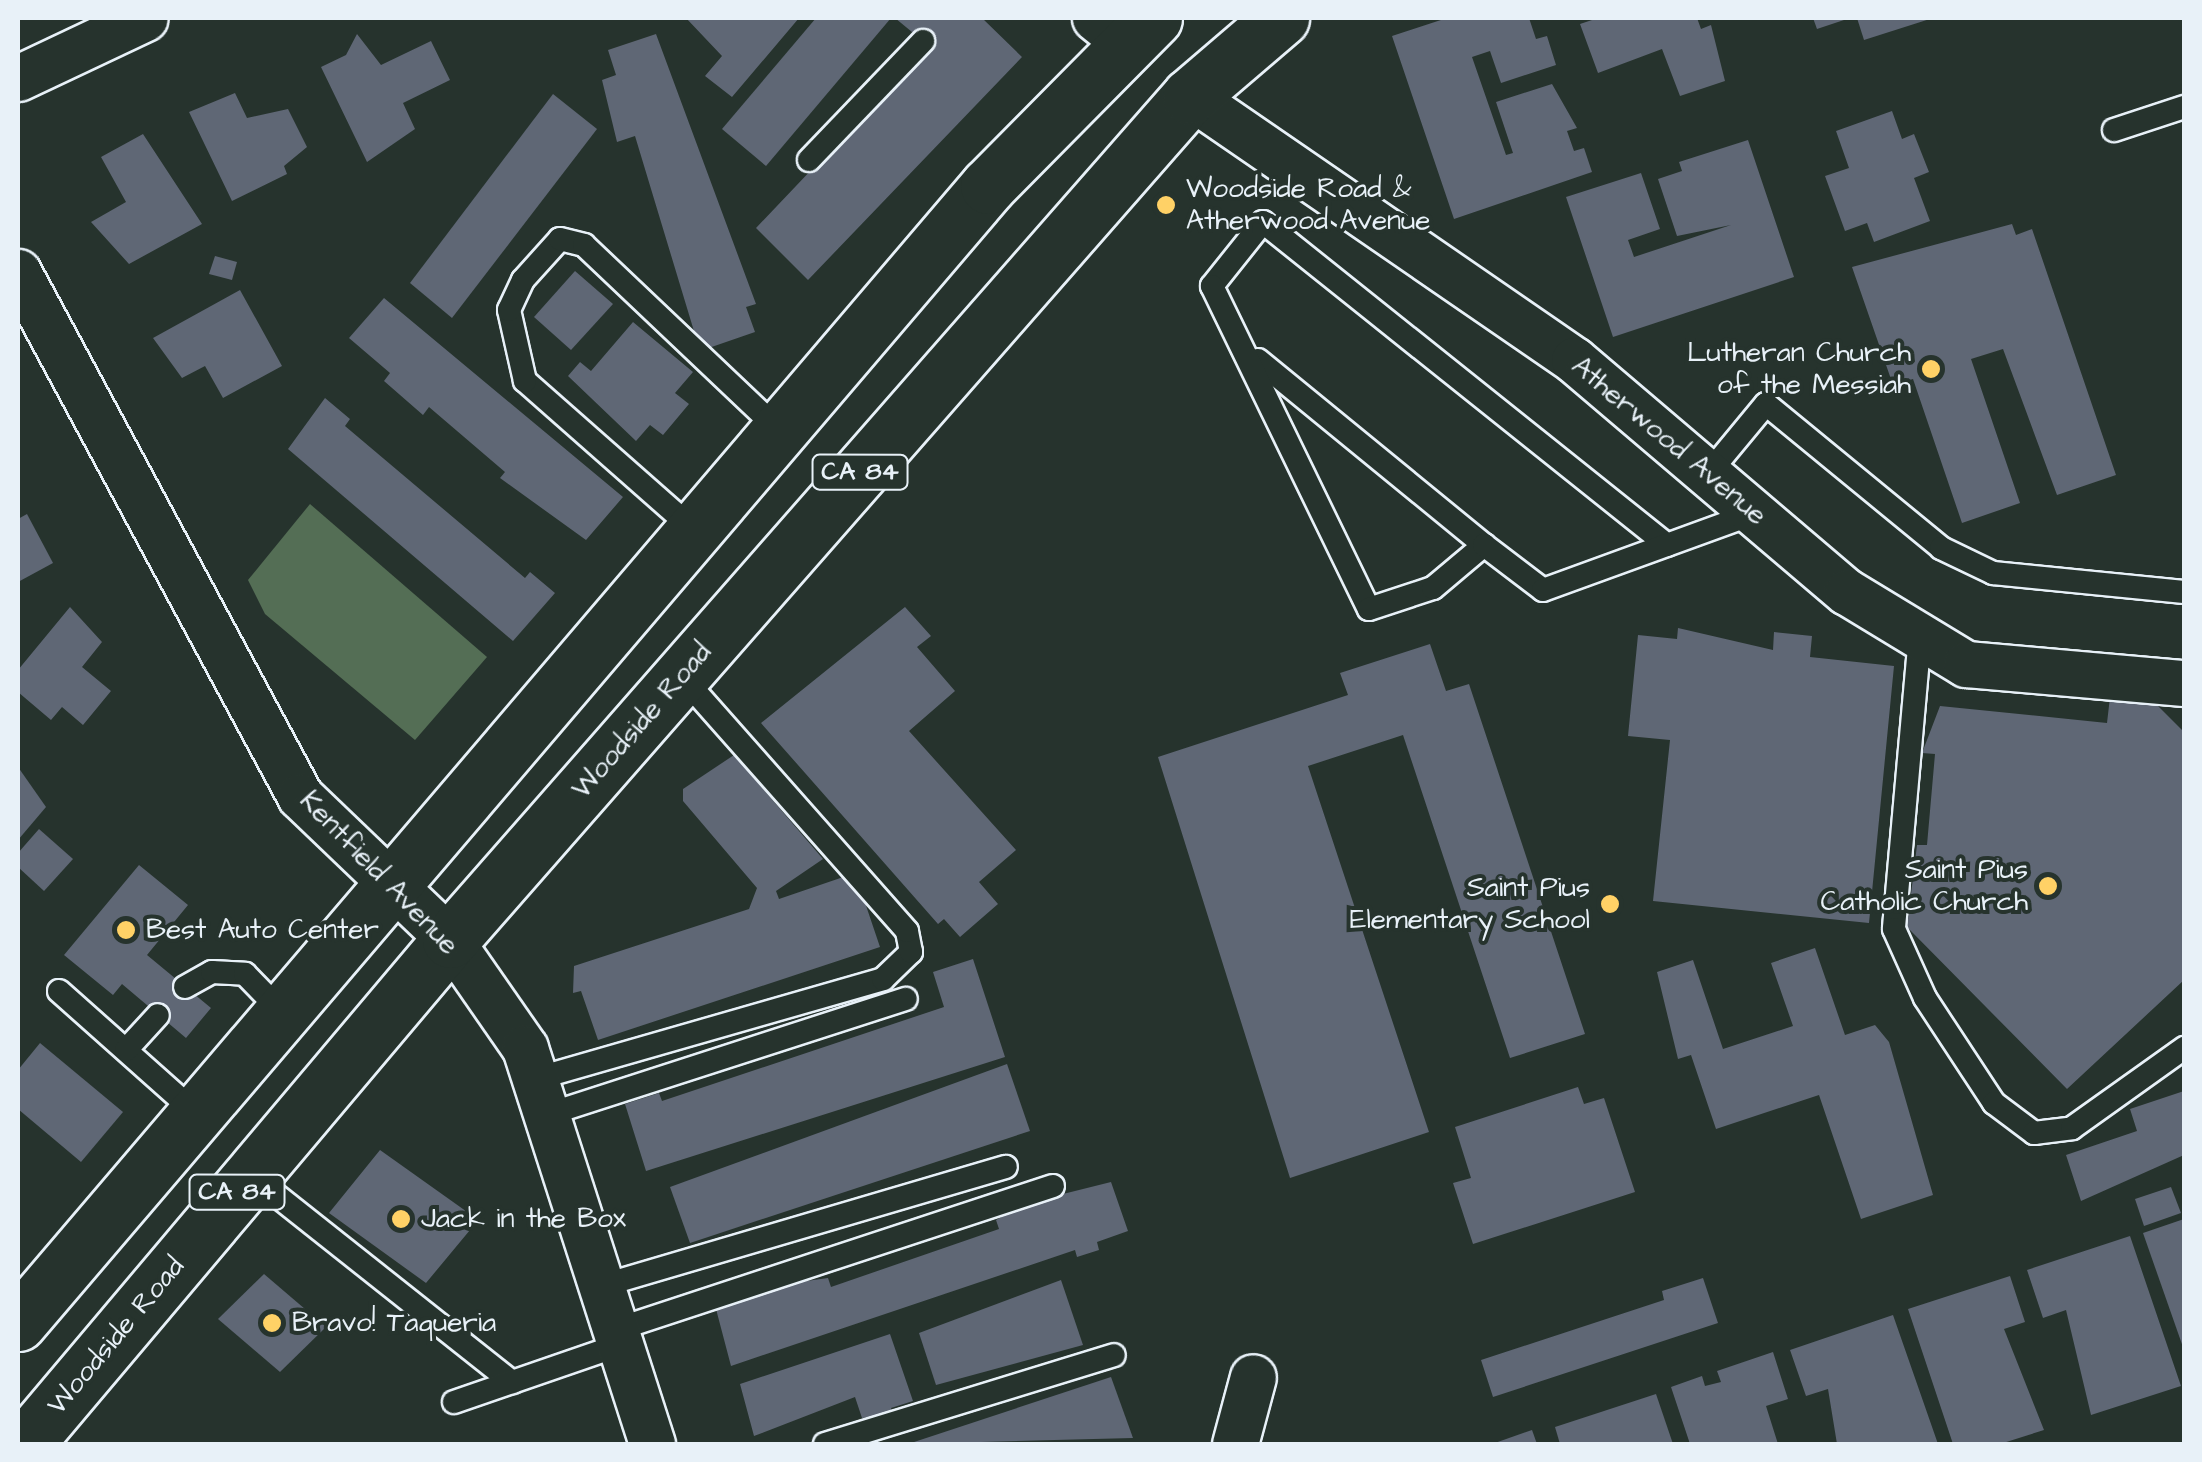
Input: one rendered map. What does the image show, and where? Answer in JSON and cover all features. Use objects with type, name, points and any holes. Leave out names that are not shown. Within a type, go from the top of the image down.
[{"type":"main road","name":"Woodside Road","points":[[25,1444],[450,940],[1190,96],[1282,18]]},
{"type":"main road","name":"CA 84","points":[[18,1323],[389,882],[1125,26]]},
{"type":"street","points":[[18,78],[145,18]]},
{"type":"street","name":"Atherwood Avenue","points":[[1190,96],[1574,360],[1846,592],[1966,664],[2184,684]]},
{"type":"street","name":"Kentfield Avenue","points":[[18,272],[300,796],[450,940],[524,1048],[652,1444]]},
{"type":"street","points":[[1235,1444],[1252,1376]]},
{"type":"lane","points":[[808,160],[923,41]]},
{"type":"lane","points":[[2114,130],[2184,107]]},
{"type":"lane","points":[[1484,545],[1433,588],[1369,608],[1251,354],[1212,286],[1263,222],[1667,545]]},
{"type":"lane","points":[[693,529],[525,381],[509,310],[524,280],[560,239],[584,245],[778,429]]},
{"type":"lane","points":[[1251,354],[1544,590],[1754,513]]},
{"type":"lane","points":[[1708,474],[1766,404],[1940,548],[1993,573],[2184,592]]},
{"type":"lane","points":[[1920,636],[1894,929],[1925,998],[1994,1103],[2034,1133],[2072,1128],[2184,1048]]},
{"type":"lane","points":[[540,1097],[883,979],[910,952],[908,931],[681,676]]},
{"type":"lane","points":[[185,987],[212,972],[245,974],[281,1010]]},
{"type":"lane","points":[[59,990],[195,1112]]},
{"type":"lane","points":[[540,1097],[906,999]]},
{"type":"lane","points":[[126,1050],[158,1015]]},
{"type":"lane","points":[[601,1286],[1006,1167]]},
{"type":"lane","points":[[252,1176],[512,1382]]},
{"type":"lane","points":[[454,1402],[618,1338],[1053,1186]]},
{"type":"lane","points":[[825,1444],[1114,1355]]},
{"type":"green space","points":[[310,504],[487,657],[415,740],[265,614],[248,580]]},
{"type":"building","points":[[686,18],[799,18],[732,97],[705,76],[722,56]]},
{"type":"building","points":[[816,18],[891,18],[766,166],[722,129]]},
{"type":"building","points":[[895,18],[982,18],[1022,57],[808,280],[756,228],[929,46]]},
{"type":"building","points":[[1447,18],[1529,18],[1536,39],[1547,36],[1556,65],[1501,83],[1490,51],[1472,57],[1506,155],[1513,153],[1496,102],[1552,84],[1577,128],[1567,131],[1574,151],[1584,148],[1592,172],[1454,219],[1392,36]]},
{"type":"building","points":[[1598,18],[1697,18],[1701,29],[1711,25],[1725,81],[1680,96],[1662,49],[1598,73],[1580,24]]},
{"type":"building","points":[[1813,18],[1850,18],[1817,29]]},
{"type":"building","points":[[1857,18],[1933,18],[1864,40]]},
{"type":"building","points":[[357,34],[381,65],[431,41],[450,80],[403,103],[415,129],[367,162],[321,67],[346,55]]},
{"type":"building","points":[[656,34],[756,304],[746,307],[755,332],[700,351],[635,136],[617,142],[602,80],[616,75],[608,50]]},
{"type":"building","points":[[235,93],[247,118],[288,109],[307,147],[284,166],[287,174],[232,201],[189,112]]},
{"type":"building","points":[[553,94],[597,129],[452,318],[410,283]]},
{"type":"building","points":[[1892,111],[1902,139],[1914,134],[1929,172],[1914,178],[1930,221],[1874,242],[1867,223],[1845,231],[1825,176],[1849,168],[1836,131]]},
{"type":"building","points":[[143,134],[202,224],[129,264],[91,222],[126,202],[101,157]]},
{"type":"building","points":[[1748,140],[1794,277],[1613,337],[1566,197],[1641,173],[1660,229],[1628,240],[1634,257],[1731,225],[1677,236],[1658,179],[1682,171],[1679,162]]},
{"type":"building","name":"Lutheran Church of the Messiah","points":[[2012,224],[2016,235],[2032,229],[2116,475],[2057,495],[2003,349],[1971,359],[2020,503],[1962,523],[1913,379],[1893,385],[1852,267]]},
{"type":"building","points":[[215,256],[237,262],[232,280],[209,274]]},
{"type":"building","points":[[575,271],[613,304],[571,350],[534,317]]},
{"type":"building","points":[[240,290],[282,366],[223,398],[205,366],[182,378],[153,338]]},
{"type":"building","points":[[384,298],[623,497],[586,540],[500,478],[505,472],[429,407],[423,415],[384,381],[390,373],[349,338]]},
{"type":"building","points":[[633,322],[693,372],[675,393],[689,404],[663,435],[650,425],[636,441],[568,376],[580,362],[591,371]]},
{"type":"building","points":[[325,398],[350,419],[345,426],[525,578],[530,572],[555,593],[513,641],[288,449]]},
{"type":"building","points":[[27,514],[53,563],[18,582],[18,519]]},
{"type":"building","points":[[70,607],[102,642],[82,667],[111,691],[83,725],[62,707],[51,720],[18,692],[18,670]]},
{"type":"building","points":[[905,607],[931,636],[917,647],[955,691],[909,731],[1016,850],[979,882],[998,904],[960,937],[944,919],[938,924],[761,723]]},
{"type":"building","points":[[1678,628],[1773,650],[1774,632],[1812,636],[1810,657],[1894,666],[1869,923],[1653,901],[1670,740],[1628,736],[1638,635],[1677,639]]},
{"type":"building","points":[[1430,644],[1446,691],[1469,684],[1585,1034],[1510,1058],[1403,735],[1308,766],[1429,1132],[1290,1178],[1158,757],[1348,695],[1340,673]]},
{"type":"building","name":"Saint Pius Catholic Church","points":[[2110,697],[2152,700],[2184,732],[2184,980],[2067,1089],[1907,927],[1917,845],[1927,845],[1935,754],[1922,753],[1940,706],[2107,723]]},
{"type":"building","points":[[734,755],[823,859],[776,891],[779,899],[855,873],[880,947],[598,1040],[581,991],[573,993],[574,966],[749,909],[757,888],[683,801],[683,789]]},
{"type":"building","points":[[18,767],[46,807],[18,840]]},
{"type":"building","points":[[39,829],[73,859],[44,891],[18,867],[18,853]]},
{"type":"building","name":"Best Auto Center","points":[[139,865],[188,905],[147,955],[211,1008],[186,1038],[122,984],[113,995],[64,955]]},
{"type":"building","points":[[1815,948],[1845,1035],[1875,1025],[1889,1042],[1933,1195],[1861,1219],[1819,1095],[1716,1129],[1691,1055],[1678,1059],[1657,972],[1693,960],[1723,1049],[1793,1026],[1771,963]]},
{"type":"building","points":[[973,959],[1005,1057],[646,1171],[625,1104],[659,1093],[662,1101],[944,1007],[933,972]]},
{"type":"building","points":[[40,1043],[123,1112],[81,1162],[18,1109],[18,1070]]},
{"type":"building","points":[[1007,1064],[1030,1131],[690,1243],[670,1187]]},
{"type":"building","points":[[1578,1087],[1584,1104],[1604,1098],[1635,1192],[1473,1244],[1453,1183],[1471,1178],[1455,1127]]},
{"type":"building","points":[[2184,1091],[2184,1155],[2081,1201],[2066,1155],[2137,1131],[2130,1109]]},
{"type":"building","name":"Jack in the Box","points":[[380,1150],[470,1214],[462,1224],[470,1230],[426,1283],[329,1213]]},
{"type":"building","points":[[1111,1182],[1128,1231],[1097,1242],[1099,1250],[1077,1257],[1075,1250],[731,1366],[716,1309],[792,1283],[828,1278],[831,1287],[999,1229],[996,1220],[1027,1203]]},
{"type":"building","points":[[2171,1187],[2181,1213],[2144,1226],[2135,1199]]},
{"type":"building","points":[[2184,1219],[2184,1350],[2143,1233]]},
{"type":"building","points":[[2130,1236],[2181,1386],[2091,1415],[2066,1310],[2043,1318],[2027,1270]]},
{"type":"building","name":"Bravo! Taqueria","points":[[264,1274],[326,1327],[280,1372],[218,1319]]},
{"type":"building","points":[[2010,1276],[2025,1322],[2004,1329],[2044,1430],[2000,1444],[1953,1444],[1908,1309]]},
{"type":"building","points":[[1703,1278],[1718,1323],[1493,1397],[1481,1360],[1664,1300],[1662,1291]]},
{"type":"building","points":[[1061,1280],[1083,1345],[936,1385],[919,1333]]},
{"type":"building","points":[[1893,1315],[1938,1444],[1837,1444],[1828,1389],[1806,1396],[1790,1350]]},
{"type":"building","points":[[890,1334],[913,1401],[891,1408],[893,1415],[862,1418],[855,1397],[754,1436],[740,1384]]},
{"type":"building","points":[[1773,1352],[1788,1399],[1766,1406],[1778,1444],[1690,1444],[1671,1387],[1702,1376],[1705,1386],[1721,1382],[1717,1371]]},
{"type":"building","points":[[1111,1377],[1133,1438],[908,1444]]},
{"type":"building","points":[[1656,1394],[1673,1444],[1560,1444],[1555,1427]]},
{"type":"building","points":[[1532,1430],[1537,1444],[1492,1444]]},
{"type":"place","name":"Woodside Road & Atherwood Avenue","points":[[1166,205]]},
{"type":"place","name":"Lutheran Church of the Messiah","points":[[1931,369]]},
{"type":"place","name":"Saint Pius Catholic Church","points":[[2048,886]]},
{"type":"place","name":"Saint Pius Elementary School","points":[[1610,904]]},
{"type":"place","name":"Best Auto Center","points":[[126,930]]},
{"type":"place","name":"Jack in the Box","points":[[401,1219]]},
{"type":"place","name":"Bravo! Taqueria","points":[[272,1323]]}]
